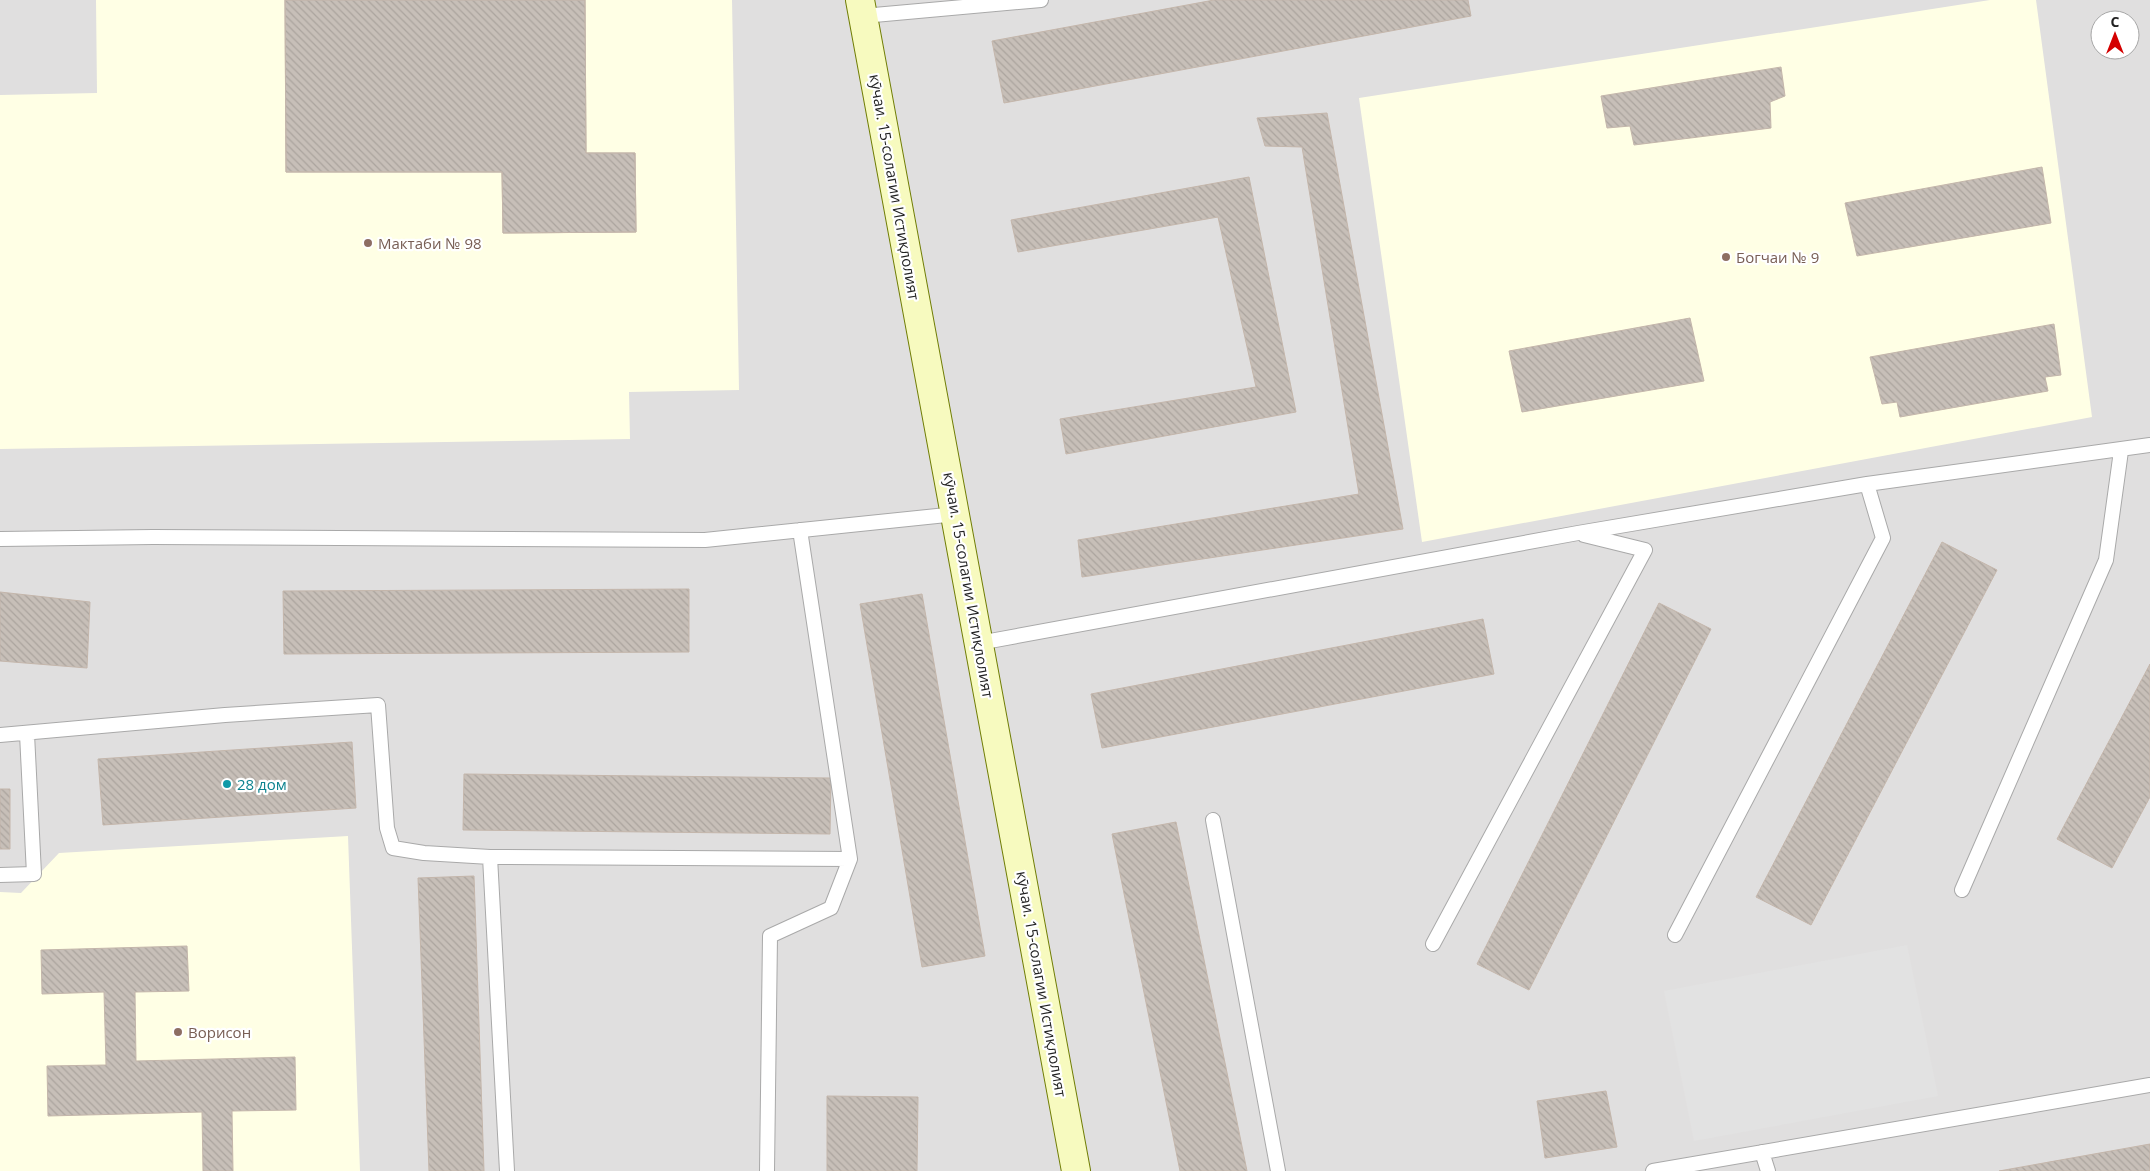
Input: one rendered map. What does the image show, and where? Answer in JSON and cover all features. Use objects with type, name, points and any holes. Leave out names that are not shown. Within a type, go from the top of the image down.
[{"type":"street","name":"кӯчаи. 15-солагии Истиқлолият","points":[[862,8],[1076,1171]]},
{"type":"lane","points":[[862,8],[1041,0]]},
{"type":"lane","points":[[979,643],[1578,533],[1867,484],[2121,451],[2150,445]]},
{"type":"lane","points":[[1962,890],[2106,560],[2121,451]]},
{"type":"lane","points":[[1675,935],[1883,538],[1867,484]]},
{"type":"lane","points":[[0,538],[705,540],[956,514]]},
{"type":"lane","points":[[767,1171],[770,936],[831,908],[850,859],[800,530]]},
{"type":"lane","points":[[1433,944],[1644,550],[1578,533]]},
{"type":"lane","points":[[0,735],[225,715],[378,705],[387,828],[393,848],[424,853],[490,857],[850,859]]},
{"type":"lane","points":[[0,875],[34,874],[26,734]]},
{"type":"lane","points":[[1213,820],[1278,1171]]},
{"type":"lane","points":[[490,857],[507,1171]]},
{"type":"lane","points":[[1653,1171],[2150,1085]]},
{"type":"lane","points":[[1762,1152],[1768,1171]]},
{"type":"shaded area","points":[[0,0],[2150,0],[2150,1171],[0,1171]]},
{"type":"shaded area","name":"Мактаби № 98","points":[[96,0],[732,0],[739,390],[629,392],[630,439],[0,449],[0,95],[97,93]]},
{"type":"shaded area","name":"Богчаи № 9","points":[[1990,0],[2036,0],[2092,417],[1422,542],[1359,98]]},
{"type":"shaded area","name":"Ворисон","points":[[348,836],[360,1171],[0,1171],[0,892],[21,893],[59,853]]},
{"type":"shaded area","points":[[1907,945],[1938,1096],[1694,1141],[1664,991]]},
{"type":"building","points":[[285,0],[585,0],[586,153],[635,153],[636,232],[503,233],[502,172],[286,172]]},
{"type":"building","points":[[285,0],[585,0],[586,153],[635,153],[636,232],[503,233],[502,172],[286,172]]},
{"type":"building","points":[[1214,0],[1468,0],[1471,16],[1004,103],[992,41]]},
{"type":"building","points":[[1781,67],[1785,96],[1770,102],[1771,128],[1634,145],[1630,126],[1607,128],[1601,96]]},
{"type":"building","points":[[1327,113],[1403,529],[1082,577],[1078,540],[1359,494],[1302,147],[1265,146],[1257,118]]},
{"type":"building","points":[[2042,167],[2051,223],[1857,256],[1845,203]]},
{"type":"building","points":[[1249,177],[1296,412],[1066,454],[1060,419],[1256,387],[1218,217],[1018,252],[1011,220]]},
{"type":"building","points":[[1690,318],[1704,381],[1522,412],[1509,351]]},
{"type":"building","points":[[2054,324],[2061,375],[2045,377],[2048,391],[1900,417],[1897,402],[1882,404],[1870,357]]},
{"type":"building","points":[[1942,542],[1997,570],[1811,925],[1756,897]]},
{"type":"building","points":[[689,589],[689,652],[284,654],[283,591]]},
{"type":"building","points":[[0,592],[90,602],[87,668],[0,661]]},
{"type":"building","points":[[922,594],[985,956],[922,967],[860,604]]},
{"type":"building","points":[[1659,603],[1711,629],[1529,990],[1477,964]]},
{"type":"building","points":[[1483,619],[1494,674],[1102,748],[1091,694]]},
{"type":"building","points":[[2150,664],[2150,797],[2112,868],[2057,839]]},
{"type":"building","name":"28 дом","points":[[352,742],[356,808],[103,825],[98,759]]},
{"type":"building","points":[[464,774],[831,778],[830,834],[463,830]]},
{"type":"building","points":[[0,789],[10,789],[10,849],[0,849]]},
{"type":"building","points":[[1176,822],[1247,1171],[1180,1171],[1112,834]]},
{"type":"building","points":[[474,876],[484,1171],[429,1171],[418,878]]},
{"type":"building","points":[[187,946],[189,991],[135,992],[136,1061],[295,1057],[296,1110],[232,1111],[233,1171],[203,1171],[202,1112],[48,1116],[47,1066],[106,1065],[104,992],[42,994],[41,950]]},
{"type":"building","points":[[1606,1091],[1617,1147],[1545,1158],[1537,1101]]},
{"type":"building","points":[[827,1096],[918,1097],[917,1171],[827,1171]]},
{"type":"building","points":[[2150,1144],[2150,1171],[1999,1171]]},
{"type":"place","name":"Мактаби № 98","points":[[368,243]]},
{"type":"place","name":"Богчаи № 9","points":[[1726,257]]},
{"type":"place","name":"28 дом","points":[[227,784]]},
{"type":"place","name":"Ворисон","points":[[178,1032]]}]
